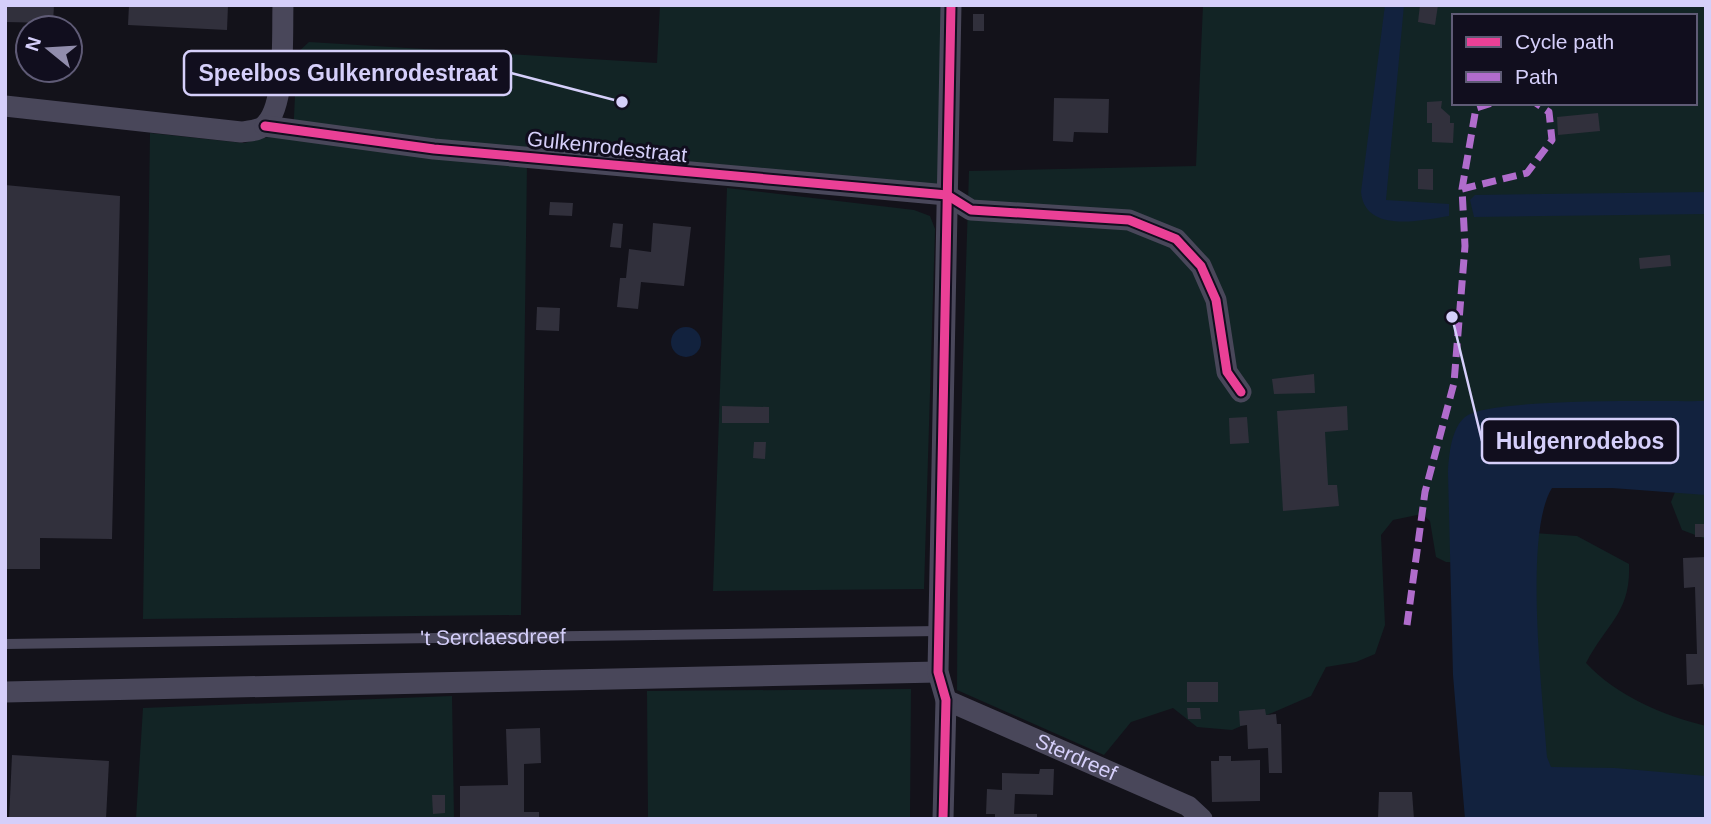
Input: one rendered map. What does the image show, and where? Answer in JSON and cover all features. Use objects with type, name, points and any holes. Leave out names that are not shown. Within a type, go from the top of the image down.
[{"type":"street","points":[[265,126],[277,104],[283,5]]},
{"type":"street","points":[[943,819],[946,700],[938,672],[940,421],[951,5]]},
{"type":"street","name":"Gulkenrodestraat","points":[[5,106],[241,132],[265,126],[434,149],[947,195],[971,210],[1129,220],[1176,239],[1201,266],[1216,300],[1227,372],[1241,392]]},
{"type":"street","name":"'t Serclaesdreef","points":[[5,692],[938,672]]},
{"type":"street","name":"Sterdreef","points":[[946,700],[1188,806],[1202,819]]},
{"type":"lane","name":"'t Serclaesdreef","points":[[5,644],[939,631]]},
{"type":"shaded area","points":[[660,5],[951,5],[947,195],[527,162],[521,615],[143,619],[150,133],[244,143],[268,137],[293,138],[297,53],[309,42],[657,63]]},
{"type":"shaded area","points":[[1203,5],[1706,5],[1706,427],[1611,424],[1468,563],[1446,562],[1436,557],[1430,521],[1422,514],[1393,520],[1381,535],[1385,625],[1375,654],[1356,662],[1326,667],[1311,696],[1232,730],[1197,727],[1173,708],[1131,722],[1104,755],[957,690],[958,521],[969,171],[1196,166]]},
{"type":"shaded area","points":[[727,188],[914,210],[930,216],[935,229],[924,589],[713,591]]},
{"type":"shaded area","points":[[1706,478],[1706,539],[1682,530],[1671,502],[1678,485]]},
{"type":"shaded area","points":[[1534,533],[1577,536],[1629,564],[1629,581],[1622,606],[1586,663],[1598,675],[1641,703],[1706,726],[1706,800],[1544,774],[1520,603]]},
{"type":"shaded area","points":[[911,689],[910,819],[648,819],[647,691]]},
{"type":"shaded area","points":[[452,696],[454,819],[136,819],[143,708]]},
{"type":"water","points":[[1385,5],[1404,5],[1386,200],[1449,204],[1449,216],[1409,221],[1383,219],[1372,214],[1365,205],[1361,192]]},
{"type":"water","points":[[1706,192],[1706,214],[1474,217],[1470,200],[1475,195]]},
{"type":"water","points":[[686,327],[697,331],[701,342],[697,353],[686,357],[675,353],[671,342],[675,331]]},
{"type":"water","points":[[1706,401],[1706,495],[1612,488],[1552,488],[1543,510],[1538,541],[1537,618],[1547,757],[1551,767],[1615,768],[1706,776],[1706,819],[1465,819],[1453,675],[1448,472],[1452,443],[1460,422],[1465,417],[1481,411],[1541,403]]},
{"type":"building","points":[[5,5],[54,5],[54,14],[14,14],[14,22],[5,22]]},
{"type":"building","points":[[129,5],[228,5],[227,30],[128,25]]},
{"type":"building","points":[[1420,5],[1438,5],[1435,25],[1418,22]]},
{"type":"building","points":[[973,14],[984,14],[984,31],[973,31]]},
{"type":"building","points":[[1054,98],[1109,99],[1108,133],[1074,132],[1073,142],[1053,141]]},
{"type":"building","points":[[1442,101],[1441,108],[1450,116],[1450,123],[1454,123],[1453,143],[1432,142],[1432,123],[1427,123],[1427,102]]},
{"type":"building","points":[[1598,113],[1600,131],[1558,135],[1557,117]]},
{"type":"building","points":[[1418,169],[1433,169],[1433,190],[1418,189]]},
{"type":"building","points":[[5,185],[120,196],[112,539],[40,538],[40,569],[5,569]]},
{"type":"building","points":[[550,202],[573,203],[572,216],[549,215]]},
{"type":"building","points":[[613,223],[623,224],[621,248],[610,247]]},
{"type":"building","points":[[653,223],[691,227],[684,286],[641,282],[638,309],[617,307],[620,278],[626,278],[629,249],[651,252]]},
{"type":"building","points":[[1670,255],[1671,266],[1640,269],[1639,258]]},
{"type":"building","points":[[537,307],[560,308],[559,331],[536,330]]},
{"type":"building","points":[[1314,374],[1315,393],[1274,394],[1272,379]]},
{"type":"building","points":[[722,406],[769,407],[769,423],[722,423]]},
{"type":"building","points":[[1347,406],[1348,430],[1325,432],[1328,485],[1337,485],[1339,506],[1283,511],[1277,411]]},
{"type":"building","points":[[1247,417],[1249,443],[1230,444],[1229,418]]},
{"type":"building","points":[[754,442],[766,442],[765,459],[753,458]]},
{"type":"building","points":[[1695,524],[1706,524],[1706,537],[1695,537]]},
{"type":"building","points":[[1706,557],[1704,690],[1703,684],[1687,685],[1686,654],[1697,654],[1695,587],[1684,588],[1683,558]]},
{"type":"building","points":[[1187,682],[1218,682],[1218,702],[1187,702]]},
{"type":"building","points":[[1187,708],[1200,708],[1201,719],[1188,719]]},
{"type":"building","points":[[1265,709],[1266,715],[1276,714],[1277,724],[1281,724],[1282,773],[1269,773],[1268,748],[1248,749],[1247,725],[1240,726],[1239,711]]},
{"type":"building","points":[[540,728],[541,763],[524,764],[524,812],[539,812],[539,819],[460,819],[460,786],[508,785],[506,729]]},
{"type":"building","points":[[12,755],[109,761],[106,819],[9,819]]},
{"type":"building","points":[[1219,756],[1231,756],[1231,761],[1260,760],[1260,801],[1212,802],[1211,761],[1219,761]]},
{"type":"building","points":[[1040,769],[1054,769],[1053,795],[1015,794],[1014,814],[1037,814],[1037,819],[995,819],[995,814],[986,814],[987,789],[1002,790],[1002,773],[1039,774]]},
{"type":"building","points":[[1379,792],[1412,792],[1414,819],[1378,819]]},
{"type":"building","points":[[432,795],[445,795],[445,813],[433,814]]},
{"type":"marked path","points":[[1407,625],[1425,492],[1454,383],[1465,246],[1462,189],[1476,108],[1486,105]]},
{"type":"marked path","points":[[1462,189],[1527,173],[1552,140],[1549,112],[1539,105]]},
{"type":"cycle path","points":[[943,819],[946,700],[938,672],[951,5]]},
{"type":"cycle path","points":[[265,126],[434,149],[947,195],[971,210],[1129,220],[1176,239],[1201,266],[1216,300],[1227,372],[1241,392]]},
{"type":"place","name":"Speelbos Gulkenrodestraat","points":[[622,102]]},
{"type":"place","name":"Hulgenrodebos","points":[[1452,317]]}]
